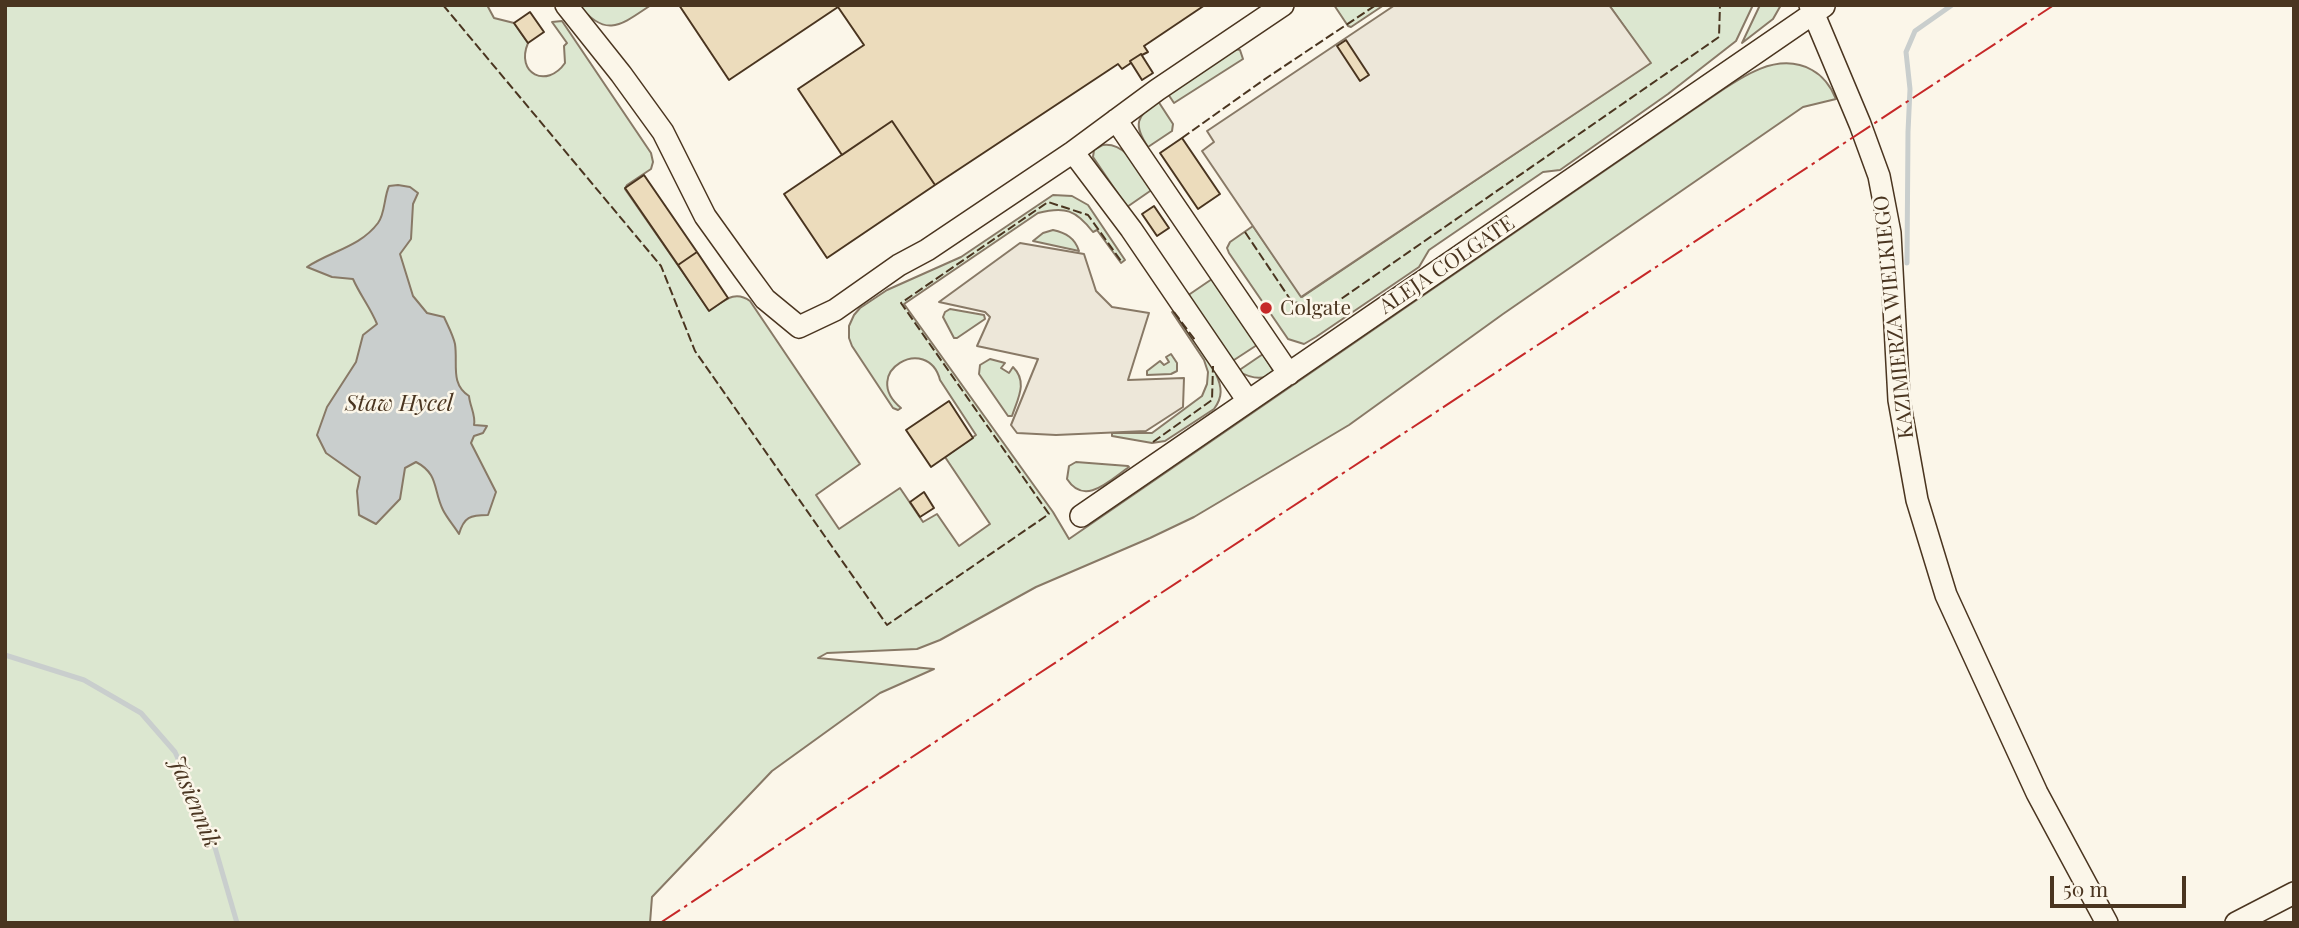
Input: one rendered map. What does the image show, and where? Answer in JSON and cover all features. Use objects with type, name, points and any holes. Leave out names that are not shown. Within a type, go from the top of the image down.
[{"type":"street","points":[[566,5],[663,132],[705,216],[743,269],[765,299],[799,327],[835,310],[1073,152],[1283,5]]},
{"type":"street","name":"ALEJA COLGATE","points":[[1081,516],[1817,8]]},
{"type":"street","name":"KAZIMIERZA WIELKIEGO","points":[[1817,8],[1879,176],[1890,233],[1899,400],[1917,500],[1946,595],[2038,793],[2107,923]]},
{"type":"street","points":[[1116,120],[1289,374]]},
{"type":"street","points":[[1073,152],[1131,229],[1248,401]]},
{"type":"street","points":[[2236,923],[2294,892]]},
{"type":"green space","points":[[5,5],[487,5],[494,18],[514,23],[528,43],[525,54],[529,70],[542,76],[558,71],[565,63],[564,46],[567,43],[552,22],[562,21],[651,153],[651,169],[625,189],[709,310],[734,296],[750,301],[860,464],[816,495],[839,529],[900,488],[923,522],[937,514],[959,546],[990,524],[945,457],[976,435],[933,366],[923,359],[900,363],[891,371],[887,382],[890,395],[901,408],[893,408],[852,346],[849,326],[860,308],[887,290],[961,257],[1053,195],[1072,196],[1088,205],[1125,260],[1121,263],[1097,230],[1093,232],[1075,214],[1063,210],[1047,211],[1038,213],[904,304],[1053,512],[1069,539],[1734,82],[1765,67],[1796,64],[1820,75],[1836,99],[1803,107],[1503,314],[1349,425],[1194,517],[1036,587],[940,640],[917,649],[827,653],[818,658],[934,669],[880,693],[772,771],[652,897],[650,923],[5,923]]},
{"type":"green space","points":[[579,5],[651,5],[622,23],[606,25],[597,22]]},
{"type":"green space","points":[[1334,5],[1384,5],[1351,27]]},
{"type":"green space","points":[[1609,5],[1753,5],[1736,41],[1668,94],[1560,170],[1543,172],[1429,250],[1419,267],[1316,337],[1304,344],[1288,339],[1229,253],[1227,248],[1230,242],[1253,226],[1302,297],[1650,63]]},
{"type":"green space","points":[[1760,5],[1781,5],[1773,19],[1742,43]]},
{"type":"green space","points":[[1235,49],[1240,50],[1243,59],[1174,103],[1168,94]]},
{"type":"green space","points":[[1158,101],[1173,124],[1172,131],[1148,147],[1140,133],[1139,121],[1145,111]]},
{"type":"green space","points":[[1103,145],[1112,145],[1126,153],[1153,189],[1127,207],[1093,157],[1094,150]]},
{"type":"green space","points":[[1053,230],[1069,237],[1079,251],[1033,241],[1043,233]]},
{"type":"green space","points":[[1212,279],[1257,345],[1231,362],[1187,296]]},
{"type":"green space","points":[[950,309],[984,315],[985,319],[954,338],[943,317]]},
{"type":"green space","points":[[1176,311],[1220,370],[1216,374],[1221,392],[1217,405],[1165,441],[1152,443],[1112,436],[1112,433],[1152,433],[1202,396],[1208,372],[1204,360],[1172,312]]},
{"type":"green space","points":[[1171,354],[1177,363],[1177,371],[1171,374],[1147,375],[1147,371],[1160,361],[1164,365],[1169,362],[1166,357]]},
{"type":"green space","points":[[1263,354],[1274,372],[1270,375],[1256,378],[1238,371]]},
{"type":"green space","points":[[990,359],[1005,363],[1001,368],[1009,373],[1013,367],[1020,378],[1020,390],[1012,416],[1008,416],[979,374],[980,365]]},
{"type":"green space","points":[[1076,462],[1129,467],[1106,484],[1090,491],[1082,491],[1067,479],[1069,466]]},
{"type":"shaded area","points":[[1395,5],[1609,5],[1651,63],[1301,297],[1202,151],[1214,142],[1207,131]]},
{"type":"shaded area","points":[[1020,243],[1084,254],[1096,291],[1112,307],[1149,313],[1128,380],[1184,378],[1183,407],[1146,431],[1056,435],[1017,433],[1011,425],[1038,359],[977,346],[990,317],[985,312],[939,302]]},
{"type":"water","name":"Staw Hycel","points":[[389,186],[410,187],[418,193],[413,204],[411,239],[400,254],[413,296],[427,313],[444,317],[455,344],[457,380],[469,396],[474,425],[487,426],[483,433],[474,436],[471,443],[496,492],[488,515],[469,518],[459,534],[443,510],[432,477],[416,462],[405,468],[400,499],[376,524],[359,515],[357,491],[360,477],[326,453],[317,435],[327,407],[356,362],[363,335],[377,324],[353,279],[332,277],[307,267],[363,238],[371,231],[380,219]]},
{"type":"building","points":[[679,5],[1205,5],[1144,46],[1148,52],[1130,61],[1131,63],[1122,69],[1118,64],[935,185],[892,121],[842,155],[798,89],[864,45],[838,7],[729,80]]},
{"type":"building","points":[[530,12],[544,32],[528,43],[514,23]]},
{"type":"building","points":[[1346,40],[1369,75],[1360,81],[1337,46]]},
{"type":"building","points":[[1141,54],[1153,73],[1142,80],[1130,61]]},
{"type":"building","points":[[892,121],[935,185],[827,258],[784,194]]},
{"type":"building","points":[[1182,138],[1220,194],[1198,209],[1160,153]]},
{"type":"building","points":[[644,175],[697,252],[678,265],[625,188]]},
{"type":"building","points":[[1154,206],[1169,228],[1157,236],[1142,214]]},
{"type":"building","points":[[697,252],[728,298],[709,311],[678,265]]},
{"type":"building","points":[[949,401],[973,438],[931,467],[906,430]]},
{"type":"building","points":[[924,492],[934,508],[920,517],[910,502]]},
{"type":"waterway","points":[[1907,263],[1910,89],[1906,52],[1915,31],[1952,5]]},
{"type":"waterway","name":"Jasiennik","points":[[5,655],[84,680],[141,713],[175,752],[209,827],[237,923]]},
{"type":"fence","points":[[443,5],[661,266],[695,351],[887,625],[1049,514],[901,303],[1048,202],[1088,215],[1121,261]]},
{"type":"fence","points":[[1182,138],[1376,5]]},
{"type":"fence","points":[[1245,232],[1292,302],[1328,308],[1719,37],[1720,5]]},
{"type":"fence","points":[[1174,312],[1195,340]]},
{"type":"fence","points":[[1153,442],[1212,400],[1213,366]]},
{"type":"power","points":[[660,923],[2054,5]]},
{"type":"place","name":"Colgate","points":[[1266,308]]}]
